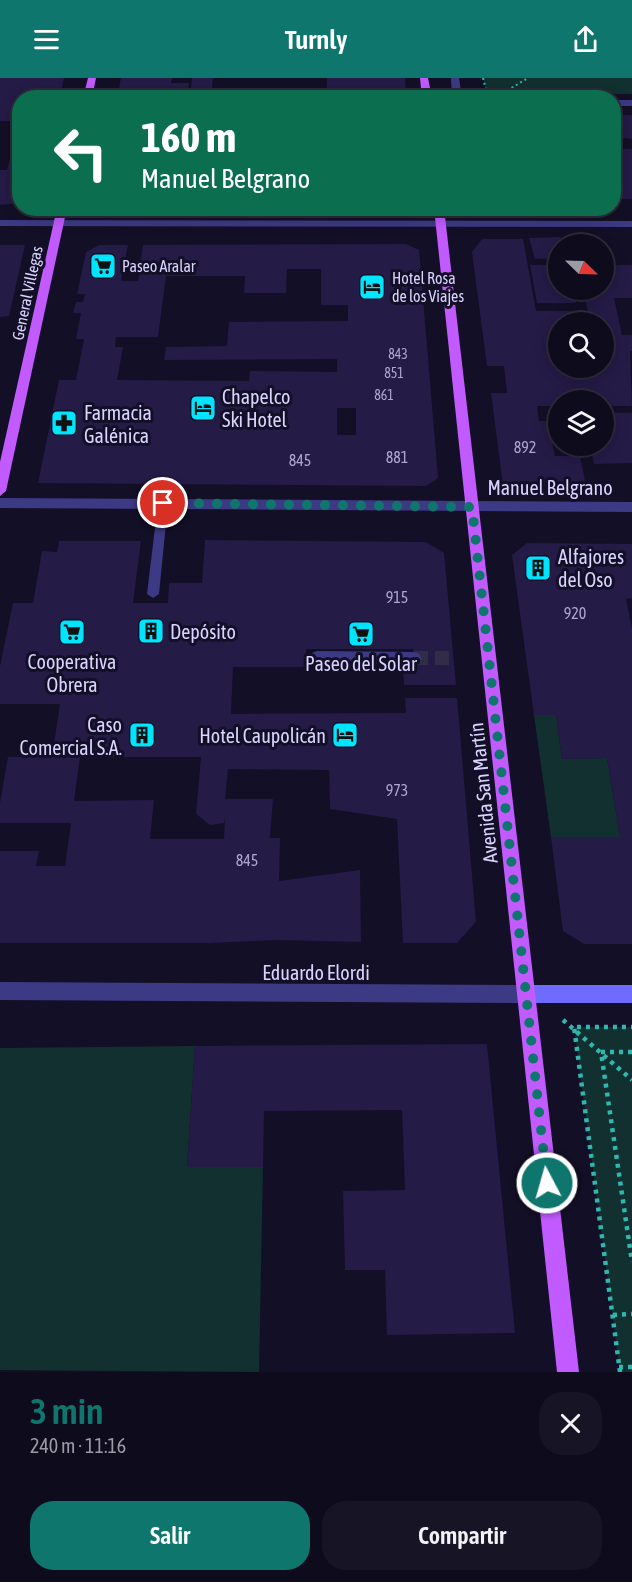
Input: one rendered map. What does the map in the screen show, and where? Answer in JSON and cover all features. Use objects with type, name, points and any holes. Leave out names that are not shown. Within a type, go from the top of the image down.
[{"type":"main road","name":"General Villegas","points":[[0,491],[60,216]]},
{"type":"main road","name":"Avenida San Martín","points":[[440,216],[568,1372]]},
{"type":"main road","name":"Eduardo Elordi","points":[[526,993],[632,994]]},
{"type":"street","points":[[0,223],[59,224],[440,216],[632,224]]},
{"type":"street","name":"Manuel Belgrano","points":[[0,503],[632,507]]},
{"type":"street","points":[[317,657],[414,658]]},
{"type":"street","name":"Eduardo Elordi","points":[[0,991],[526,993]]},
{"type":"lane","points":[[153,594],[163,503]]},
{"type":"path","points":[[508,90],[528,78]]},
{"type":"path","points":[[526,993],[574,1027],[632,1080]]},
{"type":"path","points":[[574,1027],[632,1027]]},
{"type":"path","points":[[574,1027],[620,1370],[632,1366]]},
{"type":"path","points":[[601,1052],[632,1052]]},
{"type":"path","points":[[601,1052],[632,1262]]},
{"type":"path","points":[[613,1315],[632,1314]]},
{"type":"green space","points":[[483,78],[632,78],[632,94],[621,94],[621,90],[486,90]]},
{"type":"green space","points":[[534,715],[556,715],[562,759],[607,758],[620,837],[551,837]]},
{"type":"green space","points":[[574,1027],[632,1027],[632,1372],[620,1372]]},
{"type":"green space","points":[[195,1046],[187,1167],[263,1167],[259,1372],[0,1370],[0,1048]]},
{"type":"building","points":[[0,78],[64,78],[62,90],[12,90],[12,121],[0,121]]},
{"type":"building","points":[[121,78],[172,78],[171,83],[189,83],[188,90],[119,90]]},
{"type":"building","points":[[192,78],[213,78],[212,88],[191,88]]},
{"type":"building","points":[[327,78],[405,78],[406,90],[326,90]]},
{"type":"building","points":[[621,115],[632,115],[632,139],[623,138]]},
{"type":"building","points":[[621,149],[632,149],[632,199],[621,199]]},
{"type":"building","points":[[12,151],[12,204],[0,205],[0,170],[7,170]]},
{"type":"building","points":[[548,237],[548,258],[535,259],[529,238]]},
{"type":"building","points":[[482,239],[523,239],[536,311],[588,311],[585,300],[614,300],[614,298],[622,335],[632,335],[632,351],[630,351],[632,406],[614,406],[614,390],[548,390],[548,406],[537,406],[539,421],[547,421],[548,425],[548,456],[580,456],[586,486],[503,486],[491,393],[507,393],[504,366],[487,366],[472,252]]},
{"type":"building","points":[[406,244],[419,250],[438,478],[426,486],[38,483],[59,380],[76,380],[84,339],[76,339],[81,313],[73,313],[76,302],[83,302],[85,294],[77,294],[86,252],[99,245],[128,245],[121,281],[138,281],[143,245]],"holes":[[[287,269],[321,269],[321,305],[348,305],[348,321],[229,322],[227,346],[166,347],[164,360],[337,359],[337,372],[250,371],[249,381],[117,380],[123,347],[115,347],[116,337],[158,337],[166,276],[245,276],[244,293],[286,293]],[[337,408],[356,408],[356,435],[337,435]]]},
{"type":"building","points":[[0,245],[25,245],[9,316],[0,317]]},
{"type":"building","points":[[530,265],[548,265],[548,300],[575,300],[576,303],[537,303]]},
{"type":"building","points":[[614,265],[632,265],[632,298],[614,298]]},
{"type":"building","points":[[614,412],[632,413],[632,463],[594,464],[592,456],[614,456]]},
{"type":"building","points":[[205,540],[426,542],[444,553],[456,685],[404,685],[403,667],[415,667],[413,649],[306,649],[306,667],[233,667],[231,714],[406,713],[405,698],[457,698],[476,922],[457,943],[403,943],[397,819],[330,809],[329,770],[228,769],[225,799],[273,799],[270,838],[280,838],[279,881],[360,870],[361,942],[276,940],[210,943],[0,943],[0,851],[39,851],[36,866],[65,866],[71,823],[0,823],[0,803],[8,757],[52,757],[60,704],[0,704],[0,666],[13,603],[33,603],[42,551],[57,552],[59,541],[141,541],[133,603],[168,603],[169,583],[202,583]],"holes":[[[80,757],[201,757],[196,814],[210,825],[224,823],[225,817],[224,839],[150,839],[154,800],[74,801]]]},
{"type":"building","points":[[527,543],[632,544],[632,598],[626,599],[632,628],[632,944],[584,944],[563,931],[551,837],[620,837],[607,758],[562,759],[556,715],[534,715],[512,555]]},
{"type":"building","points":[[487,1044],[515,1333],[387,1335],[385,1270],[345,1270],[343,1191],[405,1190],[402,1110],[264,1111],[263,1167],[187,1167],[195,1046]]},
{"type":"tunnel","points":[[414,658],[454,658]]},
{"type":"place","name":"Paseo Aralar","points":[[103,266]]},
{"type":"place","name":"Hotel Rosa de los Viajes","points":[[372,287]]},
{"type":"place","name":"Chapelco Ski Hotel","points":[[203,408]]},
{"type":"place","name":"Farmacia Galénica","points":[[64,423]]},
{"type":"place","name":"Alfajores del Oso","points":[[538,568]]},
{"type":"place","name":"Depósito","points":[[151,631]]},
{"type":"place","name":"Cooperativa Obrera","points":[[72,632]]},
{"type":"place","name":"Paseo del Solar","points":[[361,634]]},
{"type":"place","name":"Caso Comercial S.A.","points":[[142,735]]},
{"type":"place","name":"Hotel Caupolicán","points":[[345,735]]},
{"type":"route","points":[[163,503],[472,507],[547,1183]]}]
